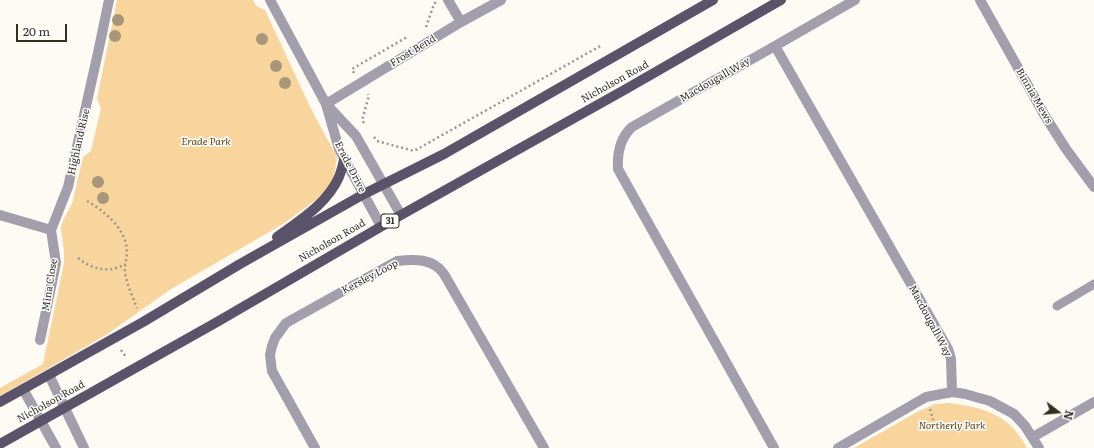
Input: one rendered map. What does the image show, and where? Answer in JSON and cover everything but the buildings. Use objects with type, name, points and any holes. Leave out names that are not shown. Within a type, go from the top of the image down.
[{"type":"main road","points":[[0,402],[143,322],[240,264],[364,194],[444,154],[713,0]]},
{"type":"main road","name":"Nicholson Road","points":[[0,444],[381,226],[626,89],[781,0]]},
{"type":"main road","points":[[240,264],[309,213],[327,195],[338,178],[344,160]]},
{"type":"street","name":"Highland Rise","points":[[51,230],[68,187],[100,48],[106,0]]},
{"type":"street","name":"Erade Drive","points":[[270,0],[326,104],[337,146],[381,226]]},
{"type":"street","points":[[448,0],[461,22]]},
{"type":"street","name":"Frost Bend","points":[[326,104],[461,22],[501,0]]},
{"type":"street","points":[[775,46],[855,0]]},
{"type":"street","name":"Binnia Mews","points":[[980,0],[1045,116],[1066,149],[1094,187]]},
{"type":"street","name":"Macdougall Way","points":[[774,448],[618,169],[618,159],[622,141],[626,133],[632,127],[775,46],[948,349],[951,359],[952,392]]},
{"type":"street","name":"Erade Drive","points":[[326,104],[356,136],[401,215]]},
{"type":"street","points":[[0,215],[51,230]]},
{"type":"street","name":"Mina Close","points":[[40,340],[56,263],[51,230]]},
{"type":"street","name":"Kersley Loop","points":[[315,448],[272,371],[270,355],[275,338],[286,323],[383,268],[397,261],[417,259],[433,264],[441,269],[544,448]]},
{"type":"street","points":[[49,375],[84,448]]},
{"type":"street","points":[[23,389],[56,448]]},
{"type":"street","points":[[838,448],[926,397],[952,392],[990,401],[1014,414],[1033,437],[1039,448]]},
{"type":"street","points":[[1033,437],[1094,402]]},
{"type":"lane","points":[[1057,306],[1094,284]]},
{"type":"path","points":[[356,136],[368,129],[377,141],[414,151],[602,45]]},
{"type":"path","points":[[87,201],[105,213],[123,235],[126,242],[127,253],[125,264],[126,281],[137,308]]},
{"type":"path","points":[[78,258],[90,266],[104,270],[118,268],[125,264]]},
{"type":"green space","name":"Erade Park","points":[[117,0],[253,0],[256,6],[265,10],[311,109],[337,157],[334,177],[327,189],[317,199],[283,224],[171,289],[106,335],[0,396],[0,388],[43,364],[64,263],[61,228],[63,220],[72,204],[83,157],[91,151],[101,108],[97,99]]},
{"type":"green space","name":"Northerly Park","points":[[949,403],[985,410],[1004,420],[1012,427],[1027,448],[854,448],[917,412],[935,404]]}]
